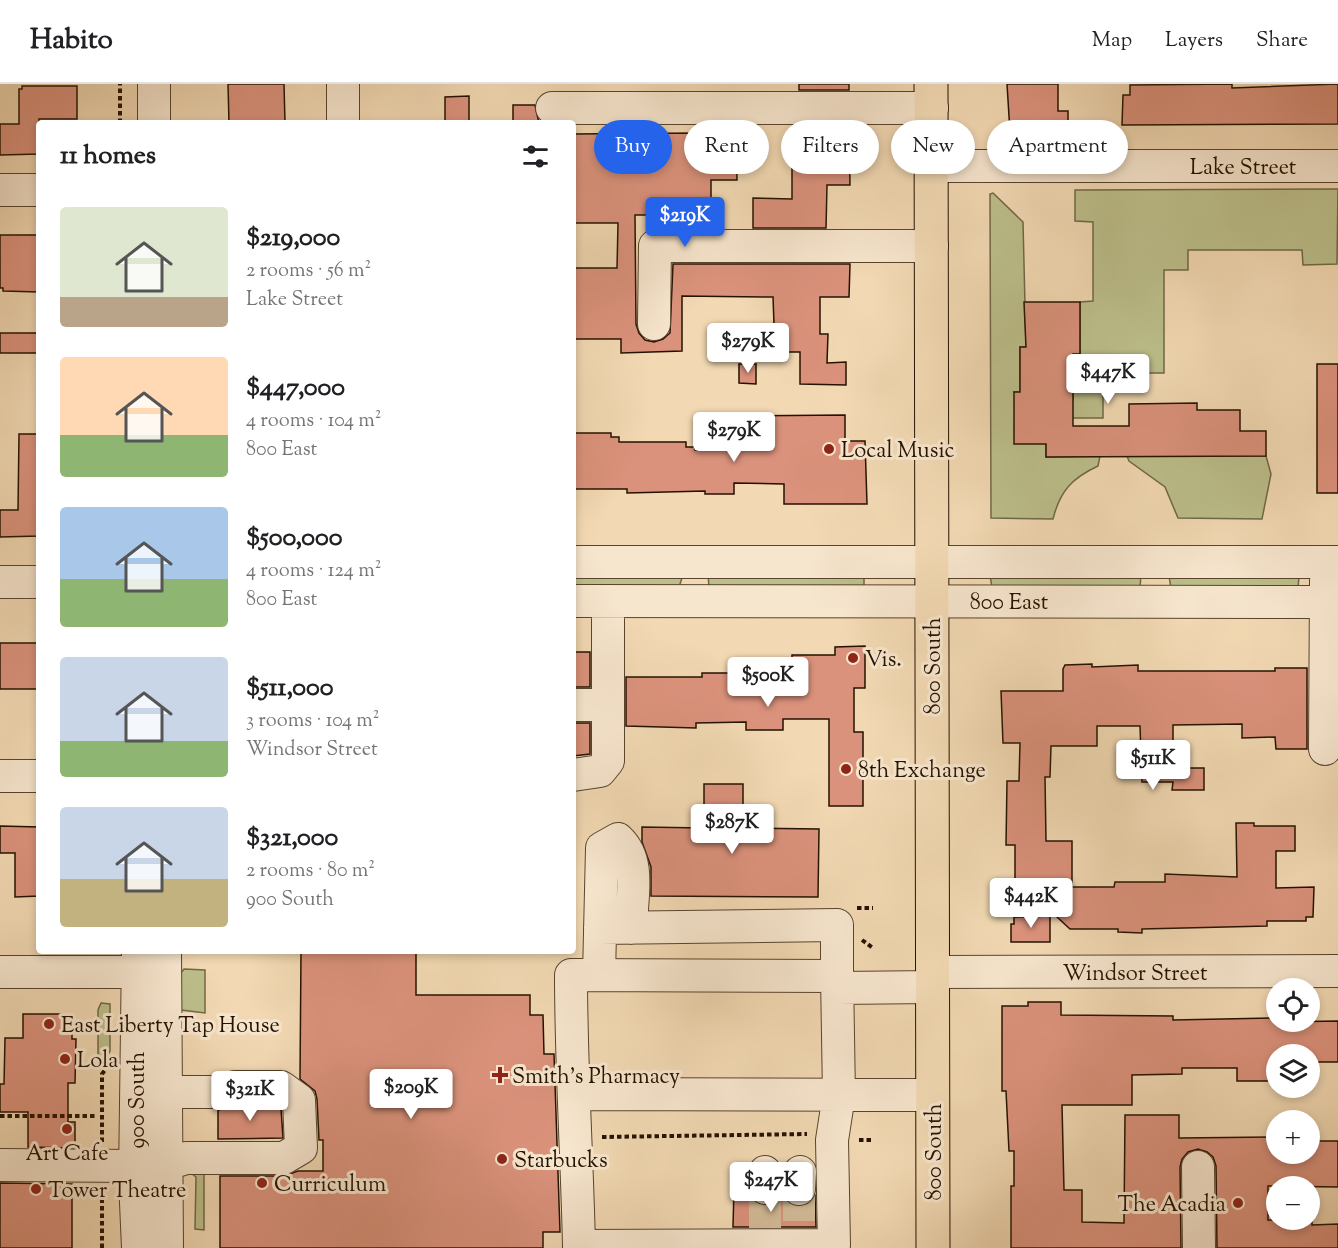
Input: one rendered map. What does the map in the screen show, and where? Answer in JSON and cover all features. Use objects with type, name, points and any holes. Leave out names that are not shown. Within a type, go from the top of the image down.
[{"type":"main road","name":"800 South","points":[[932,96],[932,120]]},
{"type":"main road","name":"800 South","points":[[932,174],[933,1248]]},
{"type":"street","points":[[154,84],[154,120]]},
{"type":"street","points":[[343,84],[343,120]]},
{"type":"street","points":[[552,108],[932,96]]},
{"type":"street","name":"Lake Street","points":[[975,165],[1338,166]]},
{"type":"street","points":[[0,190],[36,190]]},
{"type":"street","points":[[654,324],[655,246],[932,246]]},
{"type":"street","name":"800 East","points":[[576,562],[1332,562]]},
{"type":"street","points":[[696,562],[696,601]]},
{"type":"street","points":[[1164,602],[1165,562]]},
{"type":"street","points":[[1325,749],[1332,562]]},
{"type":"street","points":[[0,582],[36,582]]},
{"type":"street","name":"800 East","points":[[576,601],[1332,602]]},
{"type":"street","points":[[576,774],[591,774],[606,766],[608,761],[608,601]]},
{"type":"street","points":[[576,705],[608,705]]},
{"type":"street","points":[[0,776],[36,776]]},
{"type":"street","points":[[599,975],[602,848],[618,839],[627,847],[633,866],[631,928]]},
{"type":"street","points":[[600,928],[837,925],[839,1095],[832,1140],[834,1245],[799,1239],[764,1239],[579,1247],[575,1094],[839,1095],[933,1095]]},
{"type":"street","points":[[0,972],[152,961]]},
{"type":"street","name":"900 South","points":[[152,961],[167,1092],[167,1248]]},
{"type":"street","name":"900 South","points":[[138,1248],[135,1166],[152,961]]},
{"type":"street","name":"Windsor Street","points":[[575,1094],[571,1036],[571,975],[838,982],[1338,971]]},
{"type":"street","points":[[0,1165],[135,1166],[167,1164],[186,1158],[284,1158],[301,1148],[299,1100],[281,1087],[235,1087],[226,1092],[167,1092]]},
{"type":"street","points":[[1198,1167],[1199,1248]]},
{"type":"path","points":[[120,84],[120,120]]},
{"type":"path","points":[[861,908],[873,908]]},
{"type":"path","points":[[102,1248],[102,1074],[114,1055]]},
{"type":"path","points":[[0,1116],[95,1116]]},
{"type":"path","points":[[577,1137],[809,1134],[832,1140],[873,1140]]},
{"type":"green space","points":[[1338,189],[1337,264],[1303,265],[1302,250],[1188,250],[1188,270],[1164,270],[1164,373],[1103,373],[1103,418],[1067,418],[1073,399],[1073,354],[1080,353],[1080,302],[1093,301],[1093,222],[1075,221],[1075,190]]},
{"type":"green space","points":[[993,193],[1023,222],[1026,347],[1020,347],[1020,392],[1014,392],[1046,444],[1046,457],[1100,456],[1098,466],[1081,475],[1063,493],[1053,519],[991,518],[990,194]]},
{"type":"green space","points":[[1127,456],[1266,456],[1271,474],[1262,519],[1178,518],[1165,487],[1129,461]]},
{"type":"green space","points":[[576,568],[680,574],[682,578],[679,587],[576,592]]},
{"type":"green space","points":[[864,573],[864,586],[709,588],[708,574]]},
{"type":"green space","points":[[1141,575],[1140,587],[992,587],[990,576]]},
{"type":"green space","points":[[1169,576],[1299,577],[1298,587],[1171,588]]},
{"type":"green space","points":[[184,969],[205,970],[205,1013],[181,1010],[180,974]]},
{"type":"green space","points":[[101,1003],[110,1004],[110,1051],[102,1066],[98,1066],[98,1010]]},
{"type":"green space","points":[[204,1166],[204,1230],[195,1229],[196,1177],[187,1170]]},
{"type":"building","points":[[228,84],[284,84],[285,120],[229,120]]},
{"type":"building","points":[[799,84],[849,84],[849,90],[799,90]]},
{"type":"building","points":[[1007,84],[1058,84],[1058,111],[1068,111],[1068,120],[1009,120]]},
{"type":"building","points":[[1232,84],[1232,88],[1338,84],[1338,124],[1128,125],[1128,120],[1122,120],[1123,95],[1130,95],[1130,85]]},
{"type":"building","points":[[22,86],[77,86],[77,119],[36,120],[36,154],[0,155],[0,124],[19,124],[19,89],[22,89]]},
{"type":"building","points":[[469,96],[469,120],[445,120],[445,97]]},
{"type":"building","points":[[513,105],[535,105],[538,120],[513,120]]},
{"type":"building","points":[[672,133],[684,133],[684,174],[737,174],[737,180],[711,180],[711,198],[670,198],[670,215],[635,215],[636,324],[639,333],[645,340],[654,342],[670,333],[673,264],[850,264],[849,297],[820,297],[820,334],[828,334],[827,363],[846,362],[846,385],[800,384],[800,352],[775,352],[773,297],[682,296],[682,351],[621,353],[621,339],[576,339],[576,268],[617,268],[618,223],[576,223],[576,134],[594,134],[594,174],[672,174]]},
{"type":"building","points":[[792,174],[850,174],[850,185],[827,185],[826,228],[753,228],[753,198],[792,199]]},
{"type":"building","points":[[0,235],[36,235],[36,292],[3,291],[3,288],[0,288]]},
{"type":"building","points":[[1024,302],[1080,302],[1080,354],[1073,354],[1073,426],[1129,426],[1129,404],[1197,403],[1197,410],[1240,410],[1240,431],[1266,431],[1266,456],[1046,457],[1046,444],[1014,444],[1014,392],[1020,392],[1020,347],[1026,347]]},
{"type":"building","points":[[0,333],[36,333],[36,353],[0,353]]},
{"type":"building","points":[[739,364],[756,364],[756,384],[739,383]]},
{"type":"building","points":[[1317,364],[1338,364],[1338,493],[1317,493]]},
{"type":"building","points":[[845,415],[845,441],[865,441],[867,504],[784,504],[784,484],[734,483],[734,494],[705,494],[705,491],[627,493],[627,489],[576,489],[576,433],[611,433],[611,437],[619,437],[619,442],[686,442],[686,447],[695,447],[695,450],[750,450],[750,416]]},
{"type":"building","points":[[19,434],[36,434],[36,536],[0,537],[0,510],[18,510]]},
{"type":"building","points":[[0,643],[36,643],[36,689],[0,689]]},
{"type":"building","points":[[865,646],[865,688],[854,688],[854,732],[863,732],[863,806],[829,806],[829,719],[783,719],[783,730],[746,730],[746,722],[696,723],[696,728],[626,726],[626,677],[702,677],[702,673],[735,673],[735,678],[792,678],[792,655],[835,655],[835,647]]},
{"type":"building","points":[[576,652],[590,652],[590,687],[576,687]]},
{"type":"building","points":[[1092,664],[1092,667],[1138,665],[1138,671],[1275,671],[1275,668],[1307,668],[1307,749],[1276,749],[1275,737],[1242,738],[1242,724],[1173,725],[1173,768],[1204,768],[1204,790],[1172,790],[1173,782],[1142,782],[1140,726],[1097,726],[1097,746],[1051,746],[1050,777],[1045,777],[1046,841],[1072,841],[1072,887],[1114,887],[1115,882],[1165,882],[1165,874],[1237,877],[1236,823],[1254,823],[1254,826],[1295,826],[1295,851],[1276,851],[1276,888],[1314,887],[1313,917],[1306,917],[1306,921],[1267,921],[1267,926],[1142,929],[1142,933],[1118,932],[1118,929],[1070,929],[1015,878],[1015,845],[1006,845],[1007,781],[1019,781],[1020,743],[1003,743],[1001,691],[1063,691],[1065,665]]},
{"type":"building","points":[[576,723],[590,723],[590,754],[576,756]]},
{"type":"building","points":[[704,784],[743,784],[743,828],[819,829],[818,897],[651,896],[651,867],[642,842],[642,827],[704,828]]},
{"type":"building","points":[[0,826],[36,827],[36,896],[15,897],[15,853],[0,853]]},
{"type":"building","points":[[1050,916],[1050,942],[1011,942],[1011,924],[1014,924],[1014,917]]},
{"type":"building","points":[[301,954],[416,954],[416,995],[530,995],[530,1015],[543,1015],[544,1054],[554,1054],[560,1232],[543,1232],[543,1248],[220,1248],[220,1176],[284,1176],[298,1171],[323,1171],[323,1140],[319,1140],[315,1091],[300,1079]]},
{"type":"building","points":[[1028,1002],[1061,1002],[1061,1015],[1173,1016],[1173,1020],[1266,1018],[1266,1032],[1320,1032],[1320,1021],[1338,1021],[1338,1062],[1320,1062],[1320,1044],[1266,1044],[1266,1081],[1237,1081],[1237,1068],[1182,1068],[1182,1074],[1132,1075],[1132,1105],[1062,1105],[1064,1190],[1082,1190],[1082,1222],[1124,1223],[1125,1115],[1179,1115],[1179,1138],[1266,1137],[1266,1164],[1320,1164],[1320,1141],[1338,1141],[1338,1187],[1320,1187],[1320,1176],[1266,1176],[1266,1230],[1320,1230],[1320,1225],[1338,1224],[1338,1248],[1217,1248],[1216,1166],[1213,1157],[1198,1149],[1188,1152],[1182,1159],[1180,1167],[1181,1248],[1011,1248],[1011,1186],[1014,1186],[1014,1151],[1009,1151],[1006,1091],[1002,1091],[1002,1006],[1028,1006]]},
{"type":"building","points":[[23,1014],[72,1014],[72,1039],[76,1039],[75,1083],[68,1083],[68,1122],[75,1122],[75,1148],[28,1147],[28,1112],[0,1112],[0,1084],[4,1084],[5,1038],[23,1038]]},
{"type":"building","points":[[240,1105],[275,1105],[281,1109],[283,1138],[218,1139],[218,1110]]},
{"type":"building","points":[[0,1183],[72,1184],[72,1248],[0,1248]]},
{"type":"building","points":[[734,1188],[747,1188],[750,1197],[757,1204],[764,1206],[774,1203],[782,1192],[789,1204],[797,1207],[808,1205],[815,1196],[816,1227],[733,1227]]},
{"type":"tunnel","points":[[765,1188],[765,1233]]},
{"type":"tunnel","points":[[799,1189],[799,1233]]},
{"type":"place","name":"Local Music","points":[[829,449]]},
{"type":"place","name":"Vis.","points":[[853,658]]},
{"type":"place","name":"8th Exchange","points":[[846,769]]},
{"type":"place","name":"East Liberty Tap House","points":[[49,1024]]},
{"type":"place","name":"Lola","points":[[65,1059]]},
{"type":"place","name":"Smith's Pharmacy","points":[[500,1075]]},
{"type":"place","name":"Art Cafe","points":[[67,1129]]},
{"type":"place","name":"Starbucks","points":[[502,1159]]},
{"type":"place","name":"Curriculum","points":[[262,1183]]},
{"type":"place","name":"Tower Theatre","points":[[36,1189]]},
{"type":"place","name":"The Acadia","points":[[1238,1203]]}]
